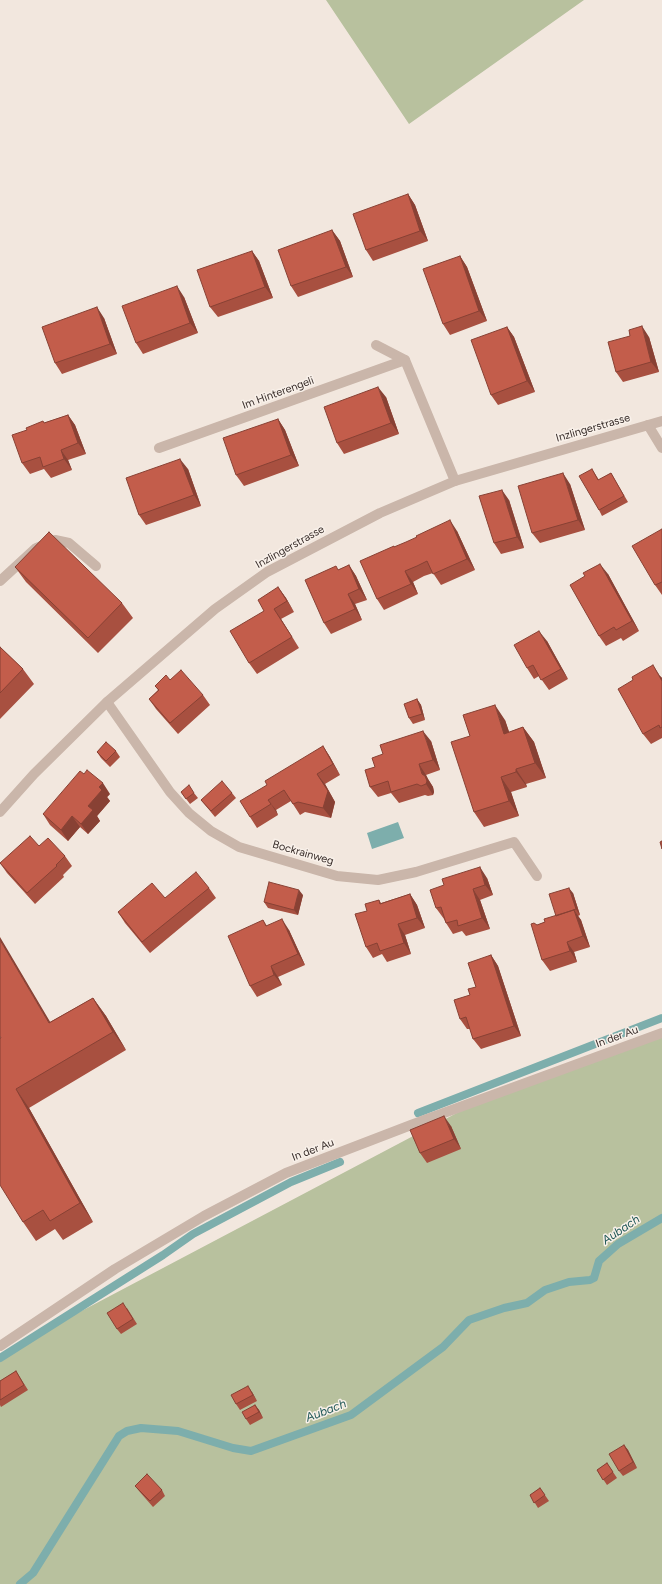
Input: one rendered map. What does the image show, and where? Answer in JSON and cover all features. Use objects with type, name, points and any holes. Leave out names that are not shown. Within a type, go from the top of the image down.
[{"type":"street","points":[[376,345],[405,360],[454,481]]},
{"type":"street","name":"Im Hinterengeli","points":[[159,448],[405,360]]},
{"type":"street","name":"Inzlingerstrasse","points":[[0,812],[34,774],[108,702],[215,609],[267,572],[380,513],[454,481],[662,421]]},
{"type":"street","points":[[648,425],[662,448]]},
{"type":"street","points":[[0,581],[36,548],[55,540],[69,543],[96,566]]},
{"type":"street","name":"Bockrainweg","points":[[108,702],[170,792],[185,808],[211,831],[238,847],[337,876],[378,880],[416,872],[514,842],[537,876]]},
{"type":"street","name":"In der Au","points":[[0,1346],[115,1269],[204,1216],[286,1173],[411,1125],[662,1033]]},
{"type":"green space","points":[[326,0],[584,0],[409,124]]},
{"type":"green space","points":[[662,1033],[662,1584],[0,1584],[0,1354],[489,1096]]},
{"type":"water","points":[[398,822],[404,838],[372,849],[367,833]]},
{"type":"building","points":[[408,194],[420,231],[366,250],[353,214]]},
{"type":"building","points":[[332,230],[346,267],[291,286],[278,250]]},
{"type":"building","points":[[252,251],[265,287],[210,307],[197,270]]},
{"type":"building","points":[[460,256],[479,311],[443,324],[423,269]]},
{"type":"building","points":[[177,286],[190,323],[136,343],[122,306]]},
{"type":"building","points":[[97,307],[110,344],[55,363],[42,327]]},
{"type":"building","points":[[642,326],[651,362],[616,372],[608,342],[630,336],[629,330]]},
{"type":"building","points":[[507,327],[527,381],[491,395],[471,340]]},
{"type":"building","points":[[378,387],[391,423],[337,443],[324,407]]},
{"type":"building","points":[[68,415],[78,443],[61,450],[64,459],[43,467],[40,457],[22,463],[12,435],[27,430],[26,428],[43,421],[44,423]]},
{"type":"building","points":[[278,419],[291,455],[236,475],[223,438]]},
{"type":"building","points":[[180,459],[194,495],[139,515],[126,478]]},
{"type":"building","points":[[592,469],[598,480],[611,473],[624,496],[599,510],[579,476]]},
{"type":"building","points":[[563,473],[578,520],[532,533],[518,486]]},
{"type":"building","points":[[502,490],[517,537],[494,543],[479,496]]},
{"type":"building","points":[[450,520],[467,559],[433,574],[427,561],[405,571],[411,584],[377,599],[360,561],[417,537],[416,536]]},
{"type":"building","points":[[662,529],[662,582],[655,585],[632,546]]},
{"type":"building","points":[[49,532],[122,603],[88,638],[15,567]]},
{"type":"building","points":[[600,564],[632,621],[616,630],[614,627],[599,636],[570,585],[585,576],[583,573]]},
{"type":"building","points":[[349,565],[359,589],[348,594],[355,609],[324,623],[305,580],[336,566],[338,570]]},
{"type":"building","points":[[278,587],[287,601],[274,609],[292,637],[249,663],[230,631],[264,611],[258,600]]},
{"type":"building","points":[[539,631],[561,669],[541,680],[533,665],[527,668],[514,645]]},
{"type":"building","points":[[0,647],[23,669],[0,693]]},
{"type":"building","points":[[653,665],[662,681],[662,727],[660,728],[659,725],[643,734],[618,689],[633,680],[632,677]]},
{"type":"building","points":[[181,670],[203,695],[170,723],[149,699],[159,690],[155,686],[166,675],[170,680]]},
{"type":"building","points":[[417,699],[422,714],[409,718],[404,704]]},
{"type":"building","points":[[495,705],[504,734],[523,727],[535,763],[516,769],[516,772],[501,777],[509,801],[474,812],[451,742],[470,736],[463,715]]},
{"type":"building","points":[[423,731],[433,760],[419,764],[422,774],[425,776],[427,781],[426,784],[421,786],[417,784],[391,792],[388,781],[370,787],[365,770],[375,767],[372,758],[383,754],[380,745]]},
{"type":"building","points":[[106,742],[116,751],[106,761],[97,752]]},
{"type":"building","points":[[323,746],[333,764],[317,774],[328,791],[323,808],[298,802],[293,804],[284,790],[268,800],[271,804],[250,817],[240,801],[267,785],[265,781]]},
{"type":"building","points":[[87,770],[103,783],[99,787],[102,790],[88,806],[93,810],[81,824],[72,816],[61,830],[43,814],[80,771],[84,774]]},
{"type":"building","points":[[222,781],[232,793],[211,811],[201,800]]},
{"type":"building","points":[[189,785],[194,793],[186,799],[181,792]]},
{"type":"building","points":[[30,836],[39,846],[48,838],[65,856],[56,865],[57,866],[27,893],[0,863]]},
{"type":"building","points":[[480,867],[485,885],[473,889],[482,918],[458,926],[457,920],[446,923],[441,907],[436,908],[430,890],[444,885],[442,879]]},
{"type":"building","points":[[196,872],[209,888],[142,942],[118,912],[152,883],[165,898]]},
{"type":"building","points":[[269,882],[299,890],[294,910],[264,902]]},
{"type":"building","points":[[569,888],[576,909],[556,916],[549,894]]},
{"type":"building","points":[[410,894],[417,918],[398,924],[404,943],[380,951],[377,943],[366,947],[355,914],[367,911],[365,904],[379,900],[380,904]]},
{"type":"building","points":[[574,910],[583,936],[567,942],[570,951],[542,960],[531,924],[534,923],[537,925],[545,922],[544,919]]},
{"type":"building","points":[[282,919],[298,954],[271,966],[274,975],[250,986],[228,936],[263,920],[266,926]]},
{"type":"building","points":[[0,940],[49,1023],[93,998],[113,1032],[16,1089],[80,1203],[50,1221],[43,1210],[23,1222],[0,1185]]},
{"type":"building","points":[[491,955],[514,1026],[473,1039],[466,1017],[460,1019],[454,1000],[470,995],[468,989],[476,987],[468,963]]},
{"type":"building","points":[[444,1116],[454,1139],[420,1153],[410,1130]]},
{"type":"building","points":[[123,1303],[133,1319],[117,1329],[107,1313]]},
{"type":"building","points":[[16,1371],[24,1385],[0,1400],[0,1381]]},
{"type":"building","points":[[248,1386],[253,1395],[236,1404],[231,1395]]},
{"type":"building","points":[[255,1405],[259,1412],[246,1419],[242,1412]]},
{"type":"building","points":[[624,1445],[633,1462],[619,1471],[609,1454]]},
{"type":"building","points":[[607,1463],[613,1472],[603,1480],[597,1470]]},
{"type":"building","points":[[147,1474],[162,1490],[150,1501],[135,1486]]},
{"type":"building","points":[[540,1488],[545,1495],[534,1503],[530,1495]]},
{"type":"waterway","name":"Aubach","points":[[418,1113],[662,1018]]},
{"type":"waterway","name":"Aubach","points":[[0,1358],[163,1255],[193,1234],[291,1182],[340,1162]]},
{"type":"waterway","name":"Aubach","points":[[20,1584],[33,1573],[119,1436],[127,1431],[141,1428],[178,1431],[233,1448],[251,1451],[351,1415],[443,1347],[469,1320],[504,1308],[527,1303],[545,1290],[569,1282],[590,1280],[594,1278],[599,1261],[618,1244],[662,1218]]}]
